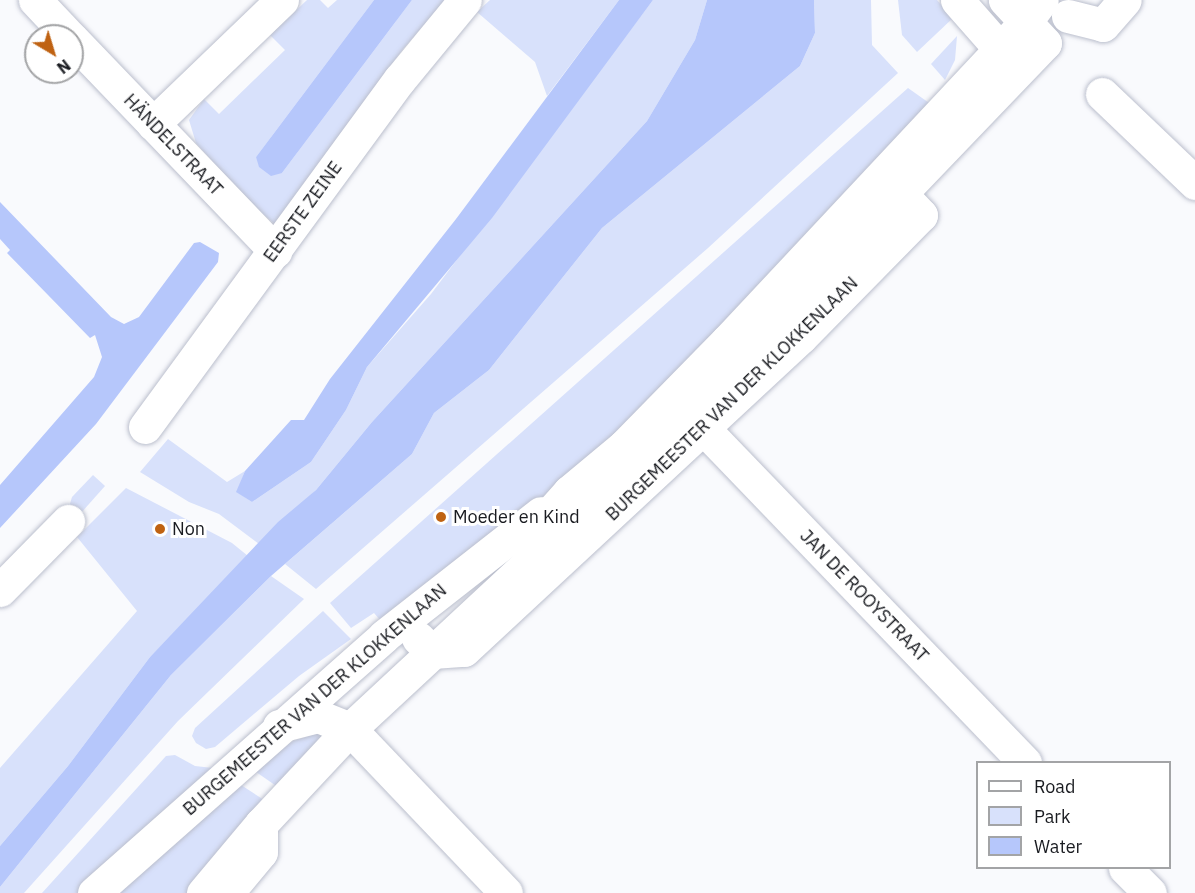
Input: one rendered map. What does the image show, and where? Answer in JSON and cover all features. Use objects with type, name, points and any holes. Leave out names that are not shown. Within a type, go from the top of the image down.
[{"type":"street","name":"HÄNDELSTRAAT","points":[[35,0],[57,24]]},
{"type":"street","points":[[153,124],[282,0]]},
{"type":"street","name":"EERSTE ZEINE","points":[[145,427],[400,79],[465,0]]},
{"type":"street","points":[[957,0],[1010,60]]},
{"type":"street","name":"BURGEMEESTER VAN DER KLOKKENLAAN","points":[[425,645],[689,414],[892,185],[1010,60],[1045,13],[1103,25],[1125,0]]},
{"type":"street","name":"HÄNDELSTRAAT","points":[[84,53],[275,251]]},
{"type":"street","points":[[1102,94],[1195,183]]},
{"type":"street","name":"BURGEMEESTER VAN DER KLOKKENLAAN","points":[[425,645],[464,651],[704,429],[921,215],[892,185]]},
{"type":"street","name":"BURGEMEESTER VAN DER KLOKKENLAAN","points":[[94,893],[279,726],[384,636],[569,492],[624,446],[892,185]]},
{"type":"street","name":"JAN DE ROOYSTRAAT","points":[[704,429],[1023,761]]},
{"type":"street","name":"BURGEMEESTER VAN DER KLOKKENLAAN","points":[[203,893],[261,824],[569,492]]},
{"type":"street","points":[[0,590],[68,520]]},
{"type":"street","points":[[279,726],[318,716],[350,729],[506,893]]},
{"type":"street","points":[[227,893],[261,852],[261,824]]},
{"type":"street","points":[[1127,869],[1150,893]]},
{"type":"green space","points":[[307,0],[320,0],[328,8],[337,0],[374,0],[256,157],[282,173],[412,0],[446,0],[403,49],[275,224],[249,203],[196,143],[189,120],[204,99],[219,114],[285,50],[270,35]]},
{"type":"green space","points":[[490,0],[619,0],[547,96],[535,62],[477,12]]},
{"type":"green space","points":[[653,0],[707,0],[695,40],[647,121],[372,422],[316,490],[259,544],[219,514],[189,502],[140,472],[168,439],[227,482],[245,471],[237,492],[252,502],[311,462],[346,410],[367,367],[431,294]]},
{"type":"green space","points":[[814,0],[871,0],[872,45],[898,73],[708,248],[316,589],[285,564],[412,454],[434,413],[489,370],[602,228],[800,66],[815,33]]},
{"type":"green space","points":[[898,0],[937,0],[953,18],[917,52],[902,35]]},
{"type":"green space","points":[[957,36],[955,60],[945,80],[931,64]]},
{"type":"green space","points":[[908,88],[932,105],[632,430],[387,628],[374,613],[351,628],[330,603]]},
{"type":"green space","points":[[93,475],[105,486],[73,522],[66,517],[72,497]]},
{"type":"green space","points":[[126,488],[232,543],[248,556],[150,657],[68,766],[0,846],[0,768],[137,611],[77,537]]},
{"type":"green space","points":[[271,576],[304,599],[178,721],[24,893],[0,893],[0,887],[171,675]]},
{"type":"green space","points":[[323,611],[351,639],[299,676],[215,747],[206,749],[196,743],[192,736],[195,728]]},
{"type":"green space","points":[[321,732],[329,740],[282,790],[252,769],[252,765],[293,741]]},
{"type":"green space","points":[[175,755],[195,766],[222,769],[85,893],[42,893],[166,756]]},
{"type":"green space","points":[[235,781],[270,804],[188,893],[115,893]]},
{"type":"water","points":[[374,0],[412,0],[282,173],[271,176],[259,167],[256,157]]},
{"type":"water","points":[[619,0],[653,0],[492,218],[367,367],[346,410],[311,462],[252,502],[236,492],[245,471],[291,420],[304,420],[330,379],[456,219]]},
{"type":"water","points":[[707,0],[814,0],[815,33],[800,66],[602,228],[489,370],[434,413],[412,454],[271,576],[171,675],[0,887],[0,846],[68,766],[150,657],[278,522],[316,490],[372,422],[647,121],[695,40]]},
{"type":"water","points":[[0,202],[111,317],[124,324],[139,317],[194,243],[200,242],[219,253],[218,262],[96,424],[0,528],[0,485],[94,377],[102,357],[95,335],[90,338],[7,253],[10,250],[0,239]]},
{"type":"place","name":"Moeder en Kind","points":[[441,517]]},
{"type":"place","name":"Non","points":[[160,529]]}]
